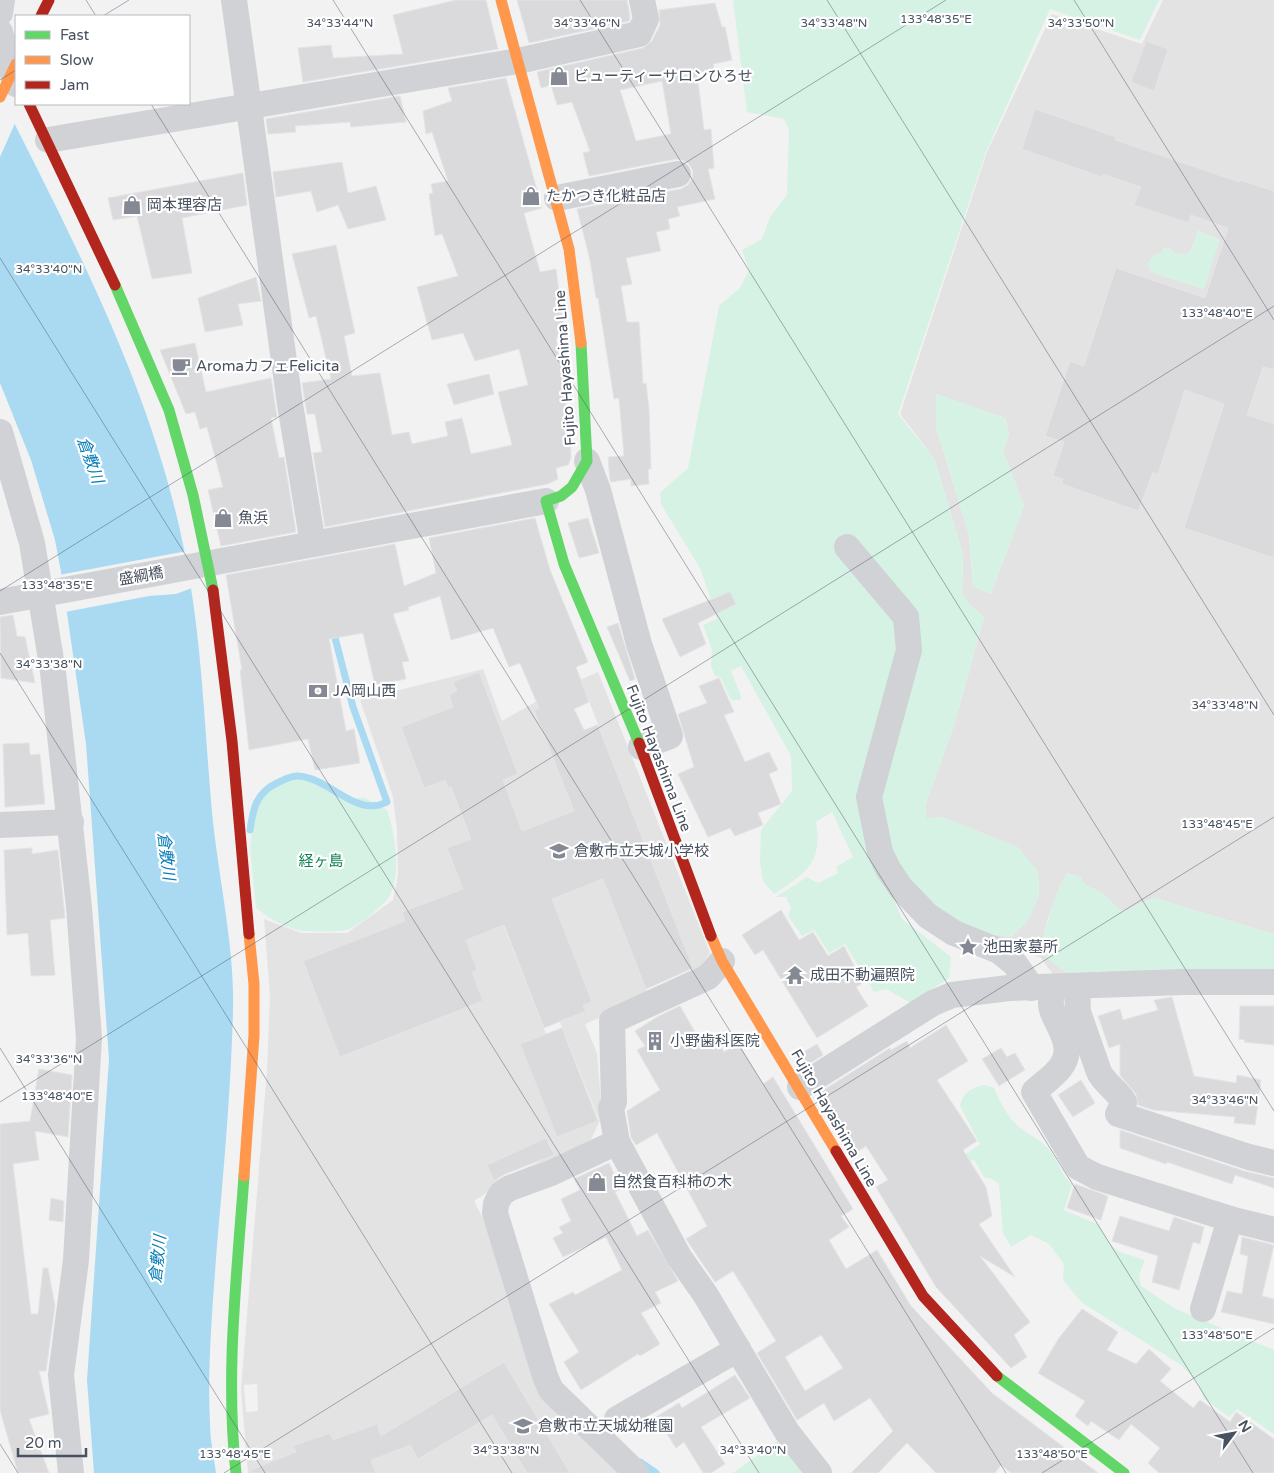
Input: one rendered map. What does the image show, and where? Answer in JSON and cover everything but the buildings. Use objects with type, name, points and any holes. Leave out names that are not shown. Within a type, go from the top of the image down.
[{"type":"main road","points":[[42,15],[49,0]]},
{"type":"main road","name":"Fujito Hayashima Line","points":[[501,0],[569,249],[577,303],[586,405],[587,461],[581,476],[570,491],[560,498],[546,501],[564,564],[640,747],[709,932],[722,960],[800,1087],[855,1185],[923,1296],[1003,1382],[1124,1473]]},
{"type":"main road","points":[[0,97],[13,76]]},
{"type":"main road","points":[[30,105],[105,262],[169,410],[193,495],[223,658],[254,984],[254,1035],[230,1370],[232,1436],[236,1473]]},
{"type":"street","points":[[0,13],[2,0]]},
{"type":"street","points":[[234,0],[290,404],[313,544]]},
{"type":"street","points":[[48,140],[518,61],[639,34],[646,18],[642,0]]},
{"type":"street","points":[[0,32],[13,76]]},
{"type":"street","points":[[556,198],[678,174]]},
{"type":"street","points":[[0,432],[29,528],[46,593],[71,822],[89,1038],[76,1260],[61,1375],[71,1473]]},
{"type":"street","points":[[587,461],[598,490],[640,644],[670,736],[640,747]]},
{"type":"street","name":"盛綱橋","points":[[0,602],[546,501]]},
{"type":"street","points":[[847,547],[906,618],[909,650],[869,798],[880,852],[888,869],[897,882],[928,916],[954,933],[999,951],[1042,987],[1064,1032],[1066,1052],[1061,1067],[1034,1092],[1078,1167],[1097,1177],[1230,1219],[1274,1230]]},
{"type":"street","points":[[0,825],[71,822]]},
{"type":"street","points":[[722,960],[708,977],[612,1022],[614,1102],[611,1108],[617,1142],[679,1257],[705,1294],[787,1432],[819,1473]]},
{"type":"street","points":[[800,1087],[933,1003],[952,994],[1042,987],[1183,982],[1274,982]]},
{"type":"street","points":[[1077,986],[1078,1012],[1099,1072],[1102,1079],[1118,1092],[1124,1102],[1118,1114],[1232,1152],[1274,1162]]},
{"type":"street","points":[[617,1142],[551,1173],[510,1188],[501,1194],[496,1204],[495,1213],[551,1390],[636,1473]]},
{"type":"street","points":[[1203,1309],[1230,1219]]},
{"type":"street","points":[[617,1419],[738,1349]]},
{"type":"shaded area","points":[[1163,0],[1274,0],[1274,191],[1240,180],[1228,217],[1212,211],[1223,177],[1134,148],[1124,181],[1141,187],[1135,205],[1189,223],[1191,215],[1228,228],[1205,298],[1116,268],[1094,335],[1181,364],[1171,394],[1070,361],[1045,436],[1158,473],[1237,233],[1274,245],[1274,295],[1232,425],[1219,421],[1184,528],[1274,558],[1274,934],[1154,898],[1122,912],[1102,893],[1085,885],[1080,877],[1067,873],[1047,921],[1040,952],[1067,973],[1133,970],[1274,971],[1274,973],[1174,972],[1055,977],[1041,958],[956,929],[931,911],[900,879],[932,910],[957,929],[1011,937],[1028,920],[1039,895],[1038,872],[1017,847],[942,817],[926,819],[925,806],[954,725],[984,617],[970,605],[962,593],[963,555],[935,460],[900,414],[987,152],[1052,14],[1142,44]],"holes":[[[1146,41],[1168,49],[1154,90],[1132,83]],[[1035,109],[1116,137],[1102,176],[1022,149]],[[1198,231],[1219,239],[1204,289],[1151,272],[1148,263],[1154,255],[1162,253],[1163,248],[1168,248],[1175,253],[1185,255],[1191,251]],[[1252,253],[1273,260],[1241,362],[1220,354]],[[936,394],[1005,418],[1009,434],[1003,451],[1024,506],[991,594],[973,586],[969,535],[936,427]],[[1061,450],[1104,464],[1095,495],[1062,484],[1063,479],[1054,476]],[[1121,470],[1149,480],[1138,511],[1110,501]]]},
{"type":"shaded area","points":[[1274,332],[1266,367],[1274,370],[1274,424],[1247,415]]},
{"type":"shaded area","points":[[927,453],[931,488],[933,528]]},
{"type":"shaded area","points":[[916,652],[876,798],[888,862],[883,849],[875,798]]},
{"type":"shaded area","points":[[483,669],[502,721],[553,692],[598,672],[710,953],[692,979],[585,1024],[597,1053],[602,1116],[589,1144],[503,1182],[474,1201],[491,1234],[536,1380],[624,1473],[570,1473],[504,1362],[398,1426],[418,1459],[492,1415],[527,1473],[339,1473],[341,1462],[330,1433],[293,1446],[304,1473],[248,1473],[241,1389],[267,1070],[270,995],[264,919],[301,933],[347,933],[393,900],[398,875],[397,830],[393,797],[360,700]],"holes":[[[479,672],[518,774],[503,780],[522,831],[574,811],[534,710],[585,691],[695,974],[647,992],[603,879],[543,902],[553,903],[592,1002],[583,1005],[586,1011],[560,1022],[599,1120],[557,1137],[520,1044],[546,1034],[499,914],[465,939],[477,970],[472,972],[483,1001],[341,1057],[303,961],[405,921],[402,912],[463,889],[447,849],[462,843],[494,900],[455,798],[478,776],[445,780],[424,788],[401,727],[436,714],[476,764],[449,695],[457,691]],[[546,1138],[552,1149],[538,1156],[533,1145]],[[529,1146],[537,1163],[494,1181],[487,1165]],[[257,1384],[258,1411],[246,1412],[244,1385]]]},
{"type":"green space","points":[[733,0],[1159,0],[1140,40],[1050,9],[986,152],[898,414],[935,460],[963,555],[962,593],[970,605],[984,617],[954,725],[925,806],[926,819],[942,817],[1017,847],[1038,872],[1039,895],[1028,920],[1011,937],[957,929],[932,910],[900,879],[888,862],[876,798],[916,652],[917,602],[916,617],[903,651],[877,735],[864,801],[878,862],[902,919],[951,957],[949,978],[911,1003],[886,989],[874,992],[845,944],[829,953],[814,930],[802,936],[788,916],[791,908],[786,897],[776,897],[807,877],[818,883],[838,873],[836,867],[853,857],[832,812],[816,822],[817,848],[810,866],[803,873],[774,894],[763,881],[760,862],[761,830],[792,791],[791,756],[741,666],[731,671],[741,696],[740,700],[731,700],[721,678],[715,676],[711,666],[712,650],[703,625],[717,619],[701,570],[661,504],[660,493],[688,468],[719,306],[740,288],[749,270],[742,250],[762,239],[770,217],[787,195],[789,130],[784,119],[747,112]]},
{"type":"green space","points":[[1197,231],[1220,239],[1204,289],[1151,272],[1148,263],[1154,255],[1161,253],[1163,248],[1168,248],[1175,253],[1185,254],[1192,250]]},
{"type":"green space","points":[[936,394],[1005,418],[1009,434],[1003,451],[1024,506],[991,594],[973,586],[969,535],[936,427]]},
{"type":"green space","name":"経ヶ島","points":[[291,779],[305,779],[350,798],[365,798],[387,810],[393,830],[396,854],[393,888],[389,897],[381,906],[363,921],[347,930],[322,932],[297,930],[275,921],[256,908],[250,847],[256,803],[270,788]]},
{"type":"green space","points":[[1067,873],[1080,877],[1085,885],[1102,893],[1122,912],[1154,898],[1274,934],[1274,971],[1133,970],[1067,973],[1040,952],[1050,912]]},
{"type":"green space","points":[[985,1085],[994,1088],[1004,1109],[1015,1123],[1046,1146],[1072,1185],[1064,1210],[1099,1225],[1108,1241],[1117,1250],[1145,1260],[1139,1275],[1141,1286],[1174,1308],[1274,1350],[1274,1434],[1237,1409],[1229,1417],[1204,1399],[1198,1383],[1181,1365],[1081,1302],[1063,1280],[1064,1264],[1049,1244],[1031,1235],[1011,1247],[1003,1233],[999,1184],[990,1178],[985,1178],[974,1160],[961,1166],[958,1160],[980,1144],[960,1106],[961,1101],[968,1091]]},
{"type":"green space","points":[[781,1438],[807,1473],[733,1473]]},
{"type":"water","name":"倉敷川","points":[[0,95],[82,260],[131,373],[152,431],[170,490],[190,582],[199,647],[212,812],[229,937],[233,986],[229,1099],[210,1356],[210,1429],[216,1473],[94,1473],[87,1380],[109,1059],[86,744],[61,572],[55,540],[31,460],[0,383]]},
{"type":"pier","points":[[0,92],[16,121],[0,157]]},
{"type":"pier","points":[[187,551],[192,588],[176,594],[149,596],[65,612],[59,575]]},
{"type":"waterway","points":[[250,830],[254,809],[260,797],[270,787],[293,776],[311,779],[354,802],[376,806],[387,802],[353,707],[333,630]]},
{"type":"waterway","points":[[640,1462],[656,1473]]},
{"type":"traffic: fast","points":[[115,285],[169,410],[193,495],[213,590]]},
{"type":"traffic: fast","points":[[581,343],[587,461],[572,487],[561,496],[546,501],[564,564],[639,743]]},
{"type":"traffic: fast","points":[[236,1473],[232,1399],[233,1324],[244,1176]]},
{"type":"traffic: fast","points":[[997,1376],[1124,1473]]},
{"type":"traffic: slow","points":[[501,0],[569,249],[581,343]]},
{"type":"traffic: slow","points":[[0,97],[15,66]]},
{"type":"traffic: slow","points":[[244,1176],[254,1035],[254,984],[249,934]]},
{"type":"traffic: slow","points":[[711,936],[722,961],[836,1151]]},
{"type":"traffic: jam","points":[[42,15],[49,0]]},
{"type":"traffic: jam","points":[[29,105],[115,285]]},
{"type":"traffic: jam","points":[[213,590],[232,741],[249,934]]},
{"type":"traffic: jam","points":[[639,743],[711,936]]},
{"type":"traffic: jam","points":[[836,1151],[923,1296],[997,1376]]},
{"type":"place","name":"ビューティーサロンひろせ","points":[[559,76]]},
{"type":"place","name":"たかつき化粧品店","points":[[531,196]]},
{"type":"place","name":"岡本理容店","points":[[132,205]]},
{"type":"place","name":"AromaカフェFelicita","points":[[181,366]]},
{"type":"place","name":"魚浜","points":[[223,518]]},
{"type":"place","name":"JA岡山西","points":[[318,691]]},
{"type":"place","name":"倉敷市立天城小学校","points":[[559,851]]},
{"type":"place","name":"池田家墓所","points":[[968,947]]},
{"type":"place","name":"成田不動遍照院","points":[[795,975]]},
{"type":"place","name":"小野歯科医院","points":[[655,1041]]},
{"type":"place","name":"自然食百科柿の木","points":[[597,1182]]},
{"type":"place","name":"倉敷市立天城幼稚園","points":[[523,1426]]}]
